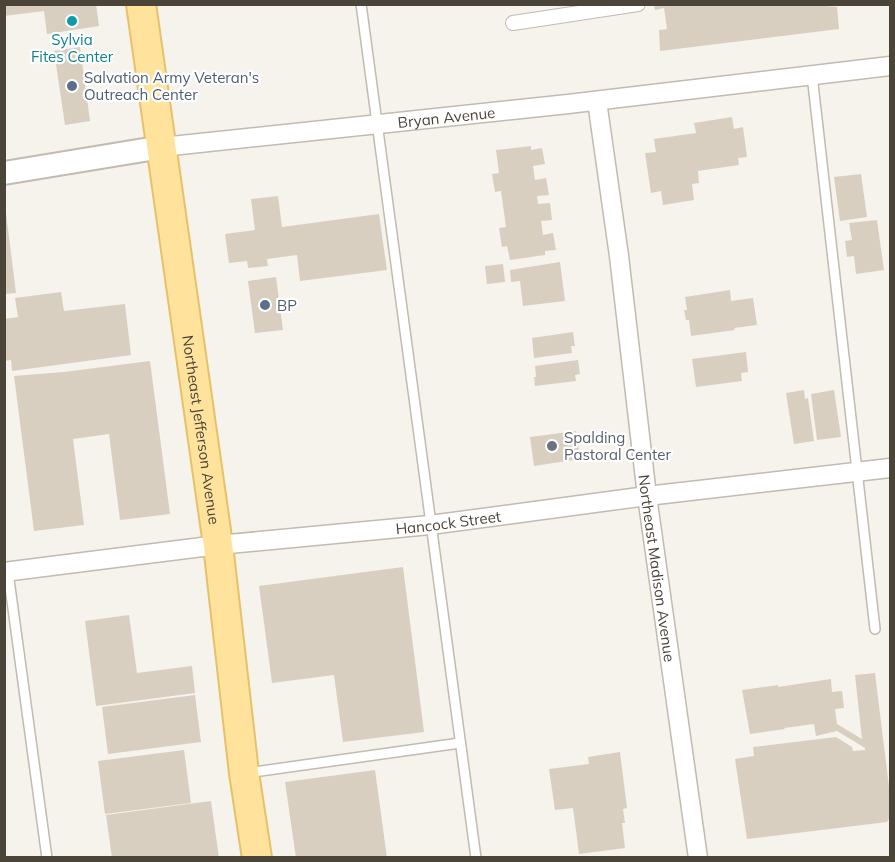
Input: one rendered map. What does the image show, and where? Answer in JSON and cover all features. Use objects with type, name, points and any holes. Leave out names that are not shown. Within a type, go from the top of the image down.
[{"type":"main road","name":"Northeast Jefferson Avenue","points":[[141,4],[218,545],[244,773],[257,858]]},
{"type":"street","points":[[513,23],[543,11],[628,5]]},
{"type":"street","name":"Bryan Avenue","points":[[4,172],[162,147],[891,66]]},
{"type":"street","name":"Northeast Madison Avenue","points":[[597,100],[619,256],[647,496],[698,858]]},
{"type":"street","name":"Hancock Street","points":[[6,572],[218,545],[430,525],[647,496],[891,468]]},
{"type":"lane","points":[[361,4],[476,858]]},
{"type":"lane","points":[[812,75],[875,629]]},
{"type":"lane","points":[[6,572],[47,858]]},
{"type":"lane","points":[[244,773],[460,743]]},
{"type":"building","name":"Sylvia Fites Center","points":[[4,4],[96,4],[99,26],[47,34],[44,11],[4,16]]},
{"type":"building","points":[[654,4],[825,4],[837,7],[839,29],[660,51],[659,30],[667,29],[664,8],[655,10]]},
{"type":"building","name":"Salvation Army Veteran's Outreach Center","points":[[80,47],[90,121],[65,125],[54,51]]},
{"type":"building","points":[[732,117],[734,129],[743,127],[747,157],[738,158],[739,165],[698,171],[699,183],[692,184],[694,200],[663,205],[661,191],[651,193],[645,153],[656,152],[654,139],[696,133],[694,123]]},
{"type":"building","points":[[531,146],[531,150],[542,148],[545,164],[533,166],[535,180],[546,178],[549,195],[537,196],[538,204],[550,203],[552,220],[541,221],[543,235],[553,233],[556,250],[545,251],[545,255],[510,260],[507,246],[502,247],[499,228],[506,227],[501,191],[495,192],[492,174],[499,173],[496,150]]},
{"type":"building","points":[[861,174],[867,217],[840,221],[834,177]]},
{"type":"building","points":[[278,196],[282,227],[379,214],[387,270],[300,281],[297,255],[267,259],[268,266],[248,268],[247,261],[229,263],[225,234],[255,230],[251,199]]},
{"type":"building","points":[[5,214],[16,293],[5,294]]},
{"type":"building","points":[[877,220],[884,270],[856,274],[854,256],[847,257],[845,241],[852,240],[849,223]]},
{"type":"building","points":[[560,262],[565,301],[523,306],[520,281],[511,282],[510,270]]},
{"type":"building","points":[[503,264],[505,282],[487,284],[485,266]]},
{"type":"building","name":"BP","points":[[276,277],[283,330],[255,333],[248,281]]},
{"type":"building","points":[[730,290],[731,301],[753,298],[757,325],[691,336],[689,320],[686,320],[684,310],[687,310],[685,297]]},
{"type":"building","points":[[61,292],[64,311],[125,304],[131,355],[12,371],[11,360],[4,361],[4,319],[18,317],[15,298]]},
{"type":"building","points":[[573,332],[575,346],[571,346],[572,353],[534,358],[532,338]]},
{"type":"building","points":[[746,352],[748,372],[741,373],[742,381],[696,387],[692,359]]},
{"type":"building","points":[[578,360],[580,374],[575,375],[576,381],[535,386],[535,366]]},
{"type":"building","points":[[150,361],[170,514],[120,520],[109,434],[73,439],[84,525],[34,531],[14,376]]},
{"type":"building","points":[[804,390],[805,399],[808,398],[814,441],[794,444],[786,393]]},
{"type":"building","points":[[834,390],[841,437],[817,440],[811,394]]},
{"type":"building","points":[[576,431],[580,459],[534,466],[530,437]]},
{"type":"building","points":[[403,567],[424,732],[343,742],[334,675],[272,683],[259,586]]},
{"type":"building","points":[[129,615],[137,673],[192,666],[195,693],[96,706],[85,621]]},
{"type":"building","points":[[875,673],[890,795],[890,817],[887,822],[747,839],[735,759],[754,756],[753,747],[836,737],[852,747],[853,751],[865,750],[865,748],[837,731],[816,736],[814,724],[750,734],[742,690],[831,679],[832,692],[842,691],[844,708],[835,709],[837,724],[862,739],[855,675]]},
{"type":"building","points":[[195,695],[201,742],[108,754],[102,707]]},
{"type":"building","points":[[184,750],[191,803],[105,814],[98,761]]},
{"type":"building","points":[[620,752],[627,808],[623,809],[625,823],[622,823],[625,848],[579,854],[573,808],[555,810],[549,769],[589,764],[588,757]]},
{"type":"building","points":[[375,770],[387,858],[296,858],[285,782]]},
{"type":"building","points":[[211,801],[219,858],[112,858],[106,815]]},
{"type":"place","name":"Sylvia Fites Center","points":[[72,21]]},
{"type":"place","name":"Salvation Army Veteran's Outreach Center","points":[[72,86]]},
{"type":"place","name":"BP","points":[[265,305]]},
{"type":"place","name":"Spalding Pastoral Center","points":[[552,446]]}]
